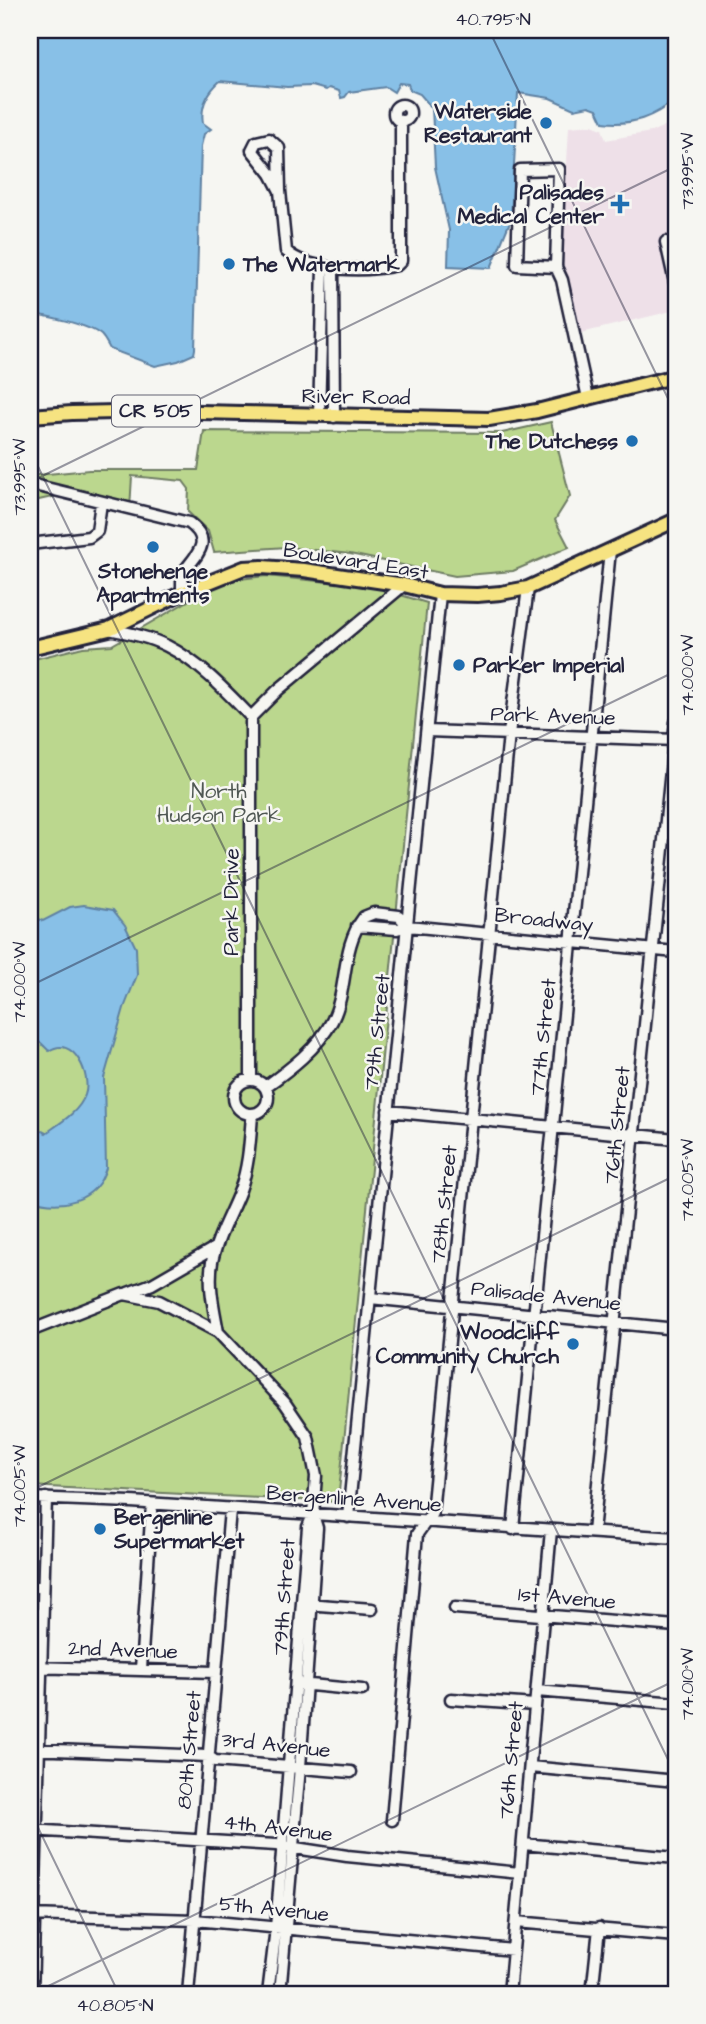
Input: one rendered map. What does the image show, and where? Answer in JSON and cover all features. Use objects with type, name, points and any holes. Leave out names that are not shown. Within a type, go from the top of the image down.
[{"type":"main road","name":"River Road","points":[[30,416],[159,411],[489,419],[512,416],[676,376]]},
{"type":"main road","name":"Boulevard East","points":[[30,648],[109,629],[233,571],[262,567],[304,570],[404,585],[440,594],[477,595],[528,588],[676,520]]},
{"type":"street","points":[[280,191],[271,174],[252,150],[256,142],[269,139],[279,148],[286,251],[296,260],[328,268],[397,265],[401,261],[401,121]]},
{"type":"street","points":[[556,267],[517,265],[520,170],[558,169],[556,267],[562,281],[588,398]]},
{"type":"street","points":[[666,242],[676,287]]},
{"type":"street","points":[[318,416],[328,268]]},
{"type":"street","points":[[328,268],[334,416]]},
{"type":"street","points":[[30,484],[181,520],[194,526],[202,542],[198,554],[181,573],[182,593]]},
{"type":"street","points":[[30,544],[89,537],[97,531],[101,503]]},
{"type":"street","name":"77th Street","points":[[513,1529],[593,737],[607,554]]},
{"type":"street","points":[[109,629],[152,640],[181,655],[214,681],[251,717],[278,690],[404,585]]},
{"type":"street","name":"78th Street","points":[[392,1821],[417,1534],[432,1513],[509,734],[528,588]]},
{"type":"street","name":"79th Street","points":[[348,1517],[440,594]]},
{"type":"street","name":"Park Drive","points":[[251,717],[251,1080],[241,1083],[234,1097],[241,1112],[252,1115]]},
{"type":"street","name":"76th Street","points":[[593,1532],[617,1323],[676,722]]},
{"type":"street","name":"Park Avenue","points":[[427,731],[675,740]]},
{"type":"street","points":[[265,1087],[311,1048],[331,1022],[338,1003],[348,947],[364,917],[374,913],[399,916],[408,926]]},
{"type":"street","name":"Broadway","points":[[408,926],[676,952]]},
{"type":"street","points":[[218,1332],[211,1288],[216,1247],[241,1188],[247,1165],[252,1115],[262,1111],[268,1102],[265,1087],[256,1080],[251,1080]]},
{"type":"street","points":[[388,1111],[676,1139]]},
{"type":"street","points":[[30,1331],[152,1284],[216,1247]]},
{"type":"street","name":"79th Street","points":[[124,1294],[159,1301],[218,1332],[285,1403],[303,1427],[312,1449],[316,1476],[313,1515],[317,1528],[287,1847],[279,1994]]},
{"type":"street","name":"Palisade Avenue","points":[[370,1298],[676,1329]]},
{"type":"street","name":"Bergenline Avenue","points":[[30,1498],[676,1538]]},
{"type":"street","points":[[32,1994],[35,1667],[43,1587],[46,1498]]},
{"type":"street","points":[[141,1669],[152,1504]]},
{"type":"street","name":"80th Street","points":[[188,1994],[230,1510]]},
{"type":"street","name":"76th Street","points":[[509,1994],[551,1530]]},
{"type":"street","points":[[30,1587],[43,1587]]},
{"type":"street","points":[[308,1604],[372,1609]]},
{"type":"street","name":"1st Avenue","points":[[455,1608],[676,1626]]},
{"type":"street","name":"2nd Avenue","points":[[35,1667],[215,1672]]},
{"type":"street","points":[[301,1684],[362,1690]]},
{"type":"street","points":[[537,1691],[676,1703]]},
{"type":"street","points":[[451,1699],[535,1704]]},
{"type":"street","name":"3rd Avenue","points":[[34,1749],[208,1756],[215,1761],[351,1772]]},
{"type":"street","points":[[530,1768],[676,1781]]},
{"type":"street","name":"4th Avenue","points":[[33,1830],[201,1839],[520,1873]]},
{"type":"street","points":[[523,1844],[676,1858]]},
{"type":"street","name":"5th Avenue","points":[[32,1915],[195,1920],[513,1950]]},
{"type":"street","points":[[516,1922],[676,1936]]},
{"type":"street","points":[[592,1994],[598,1928]]},
{"type":"street","name":"79th Street","points":[[268,1994],[281,1929]]},
{"type":"shaded area","name":"Palisades Medical Center","points":[[676,121],[676,310],[577,334],[561,267],[569,127],[592,125],[602,129],[606,140],[651,132]]},
{"type":"green space","points":[[551,422],[570,496],[555,520],[569,547],[513,571],[455,576],[350,554],[287,547],[214,552],[208,531],[188,512],[189,489],[183,481],[132,476],[130,509],[61,495],[30,502],[30,471],[37,475],[89,470],[198,470],[204,431],[502,433]]},
{"type":"green space","name":"North Hudson Park","points":[[266,576],[371,586],[427,603],[338,1502],[30,1486],[30,660],[83,647],[112,645],[214,586],[239,579]]},
{"type":"water","points":[[30,30],[676,30],[676,99],[642,119],[614,123],[603,122],[597,109],[589,106],[574,109],[550,98],[518,93],[511,219],[491,268],[448,266],[449,230],[435,167],[432,108],[420,94],[410,90],[408,84],[399,83],[394,92],[386,87],[349,92],[341,98],[339,91],[329,88],[326,90],[312,86],[287,87],[220,81],[208,95],[203,111],[203,123],[211,129],[204,134],[201,146],[194,354],[155,366],[110,349],[95,331],[56,318],[30,314]]},
{"type":"water","points":[[84,905],[113,910],[125,925],[136,948],[137,975],[124,1008],[104,1078],[106,1168],[101,1180],[85,1196],[53,1204],[30,1199],[30,1125],[46,1133],[68,1117],[85,1095],[86,1078],[79,1060],[66,1048],[58,1047],[49,1051],[41,1043],[30,1041],[30,916],[43,921],[70,907]]},
{"type":"place","name":"Waterside Restaurant","points":[[546,123]]},
{"type":"place","name":"Palisades Medical Center","points":[[620,204]]},
{"type":"place","name":"The Watermark","points":[[229,264]]},
{"type":"place","name":"The Dutchess","points":[[632,441]]},
{"type":"place","name":"Stonehenge Apartments","points":[[153,547]]},
{"type":"place","name":"Parker Imperial","points":[[459,665]]},
{"type":"place","name":"Woodcliff Community Church","points":[[573,1344]]},
{"type":"place","name":"Bergenline Supermarket","points":[[100,1529]]}]
